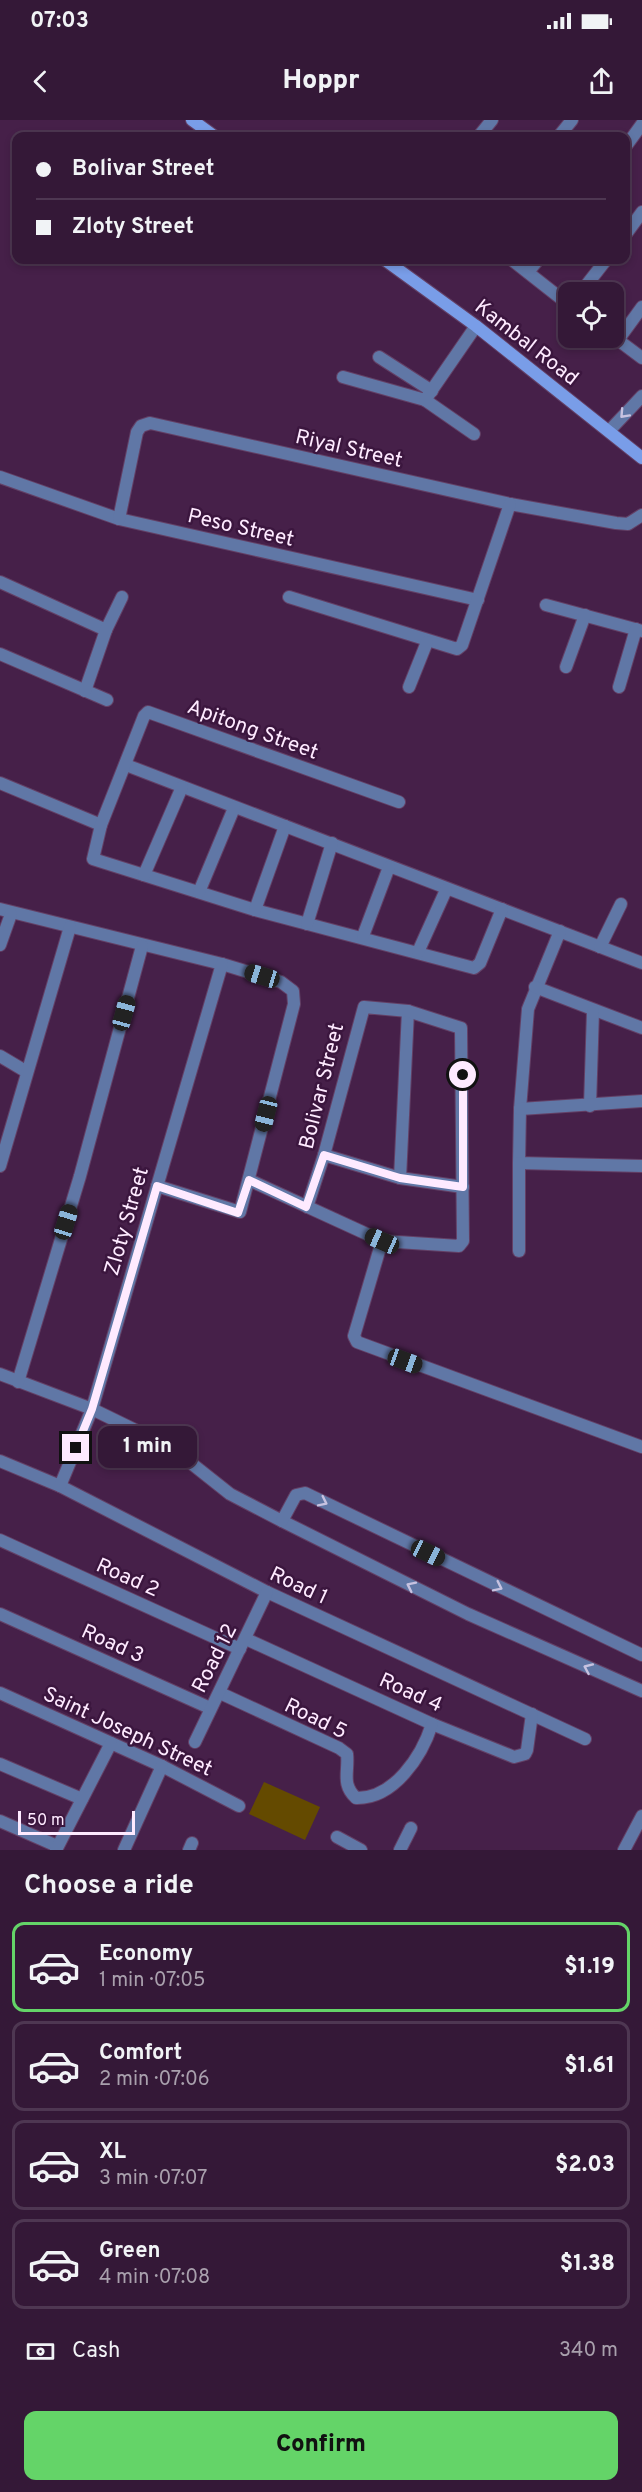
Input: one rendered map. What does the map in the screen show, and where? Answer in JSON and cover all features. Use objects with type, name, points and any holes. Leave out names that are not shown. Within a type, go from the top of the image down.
[{"type":"main road","points":[[192,120],[208,132]]},
{"type":"main road","name":"Kambal Road","points":[[391,264],[476,326],[642,458]]},
{"type":"street","points":[[482,132],[492,120]]},
{"type":"street","points":[[562,132],[572,120]]},
{"type":"street","points":[[630,140],[642,124]]},
{"type":"street","points":[[630,228],[642,212]]},
{"type":"street","points":[[517,264],[558,296]]},
{"type":"street","points":[[528,272],[535,264]]},
{"type":"street","points":[[589,282],[603,264]]},
{"type":"street","points":[[624,328],[642,307]]},
{"type":"street","points":[[428,396],[476,326]]},
{"type":"street","points":[[624,344],[642,358]]},
{"type":"street","points":[[379,357],[474,434]]},
{"type":"street","points":[[343,377],[428,396]]},
{"type":"street","points":[[609,431],[642,396]]},
{"type":"street","name":"Riyal Street","points":[[119,519],[137,432],[141,426],[150,423],[510,504],[616,523],[628,524],[642,515]]},
{"type":"street","name":"Peso Street","points":[[0,477],[119,519],[478,600]]},
{"type":"street","points":[[289,597],[428,642],[457,649],[462,645],[510,504]]},
{"type":"street","points":[[0,582],[106,630]]},
{"type":"street","points":[[85,691],[106,630],[122,597]]},
{"type":"street","points":[[546,605],[639,630],[619,687]]},
{"type":"street","points":[[566,667],[585,615]]},
{"type":"street","points":[[409,687],[428,642]]},
{"type":"street","points":[[0,654],[107,700]]},
{"type":"street","name":"Apitong Street","points":[[126,765],[144,716],[148,712],[399,802]]},
{"type":"street","points":[[502,909],[477,967],[255,910],[93,859],[101,825],[126,765],[234,808],[332,843],[446,890],[502,909],[642,963]]},
{"type":"street","points":[[0,783],[101,825]]},
{"type":"street","points":[[144,875],[182,787]]},
{"type":"street","points":[[199,892],[234,808]]},
{"type":"street","points":[[255,910],[285,826]]},
{"type":"street","points":[[307,924],[332,843]]},
{"type":"street","points":[[363,936],[389,867]]},
{"type":"street","points":[[418,951],[446,890]]},
{"type":"street","points":[[600,947],[621,904]]},
{"type":"street","points":[[0,945],[5,911],[222,964],[281,982],[293,991],[294,1004],[249,1180],[238,1213],[157,1186]]},
{"type":"street","points":[[0,1166],[70,927]]},
{"type":"street","points":[[519,1251],[520,1109],[528,1009],[535,987],[560,931]]},
{"type":"street","points":[[18,1382],[80,1176],[142,946]]},
{"type":"street","name":"Zloty Street","points":[[60,1486],[92,1409],[222,964]]},
{"type":"street","points":[[535,987],[642,1028]]},
{"type":"street","name":"Bolivar Street","points":[[306,1207],[324,1155],[361,1009],[369,1006],[408,1011],[463,1030],[463,1240],[459,1246],[382,1241]]},
{"type":"street","points":[[400,1178],[408,1011]]},
{"type":"street","points":[[590,1106],[593,1011]]},
{"type":"street","points":[[0,1056],[27,1072]]},
{"type":"street","points":[[520,1109],[642,1101]]},
{"type":"street","points":[[324,1155],[400,1178],[463,1187]]},
{"type":"street","points":[[519,1163],[642,1166]]},
{"type":"street","points":[[249,1180],[382,1241],[354,1336],[357,1342],[642,1447]]},
{"type":"street","points":[[0,1374],[92,1409],[172,1448],[230,1494],[282,1521],[468,1614],[642,1691]]},
{"type":"street","name":"Road 1","points":[[0,1461],[60,1486],[267,1592],[585,1739]]},
{"type":"street","points":[[282,1521],[296,1496],[305,1493],[642,1655]]},
{"type":"street","name":"Road 2","points":[[0,1540],[243,1644]]},
{"type":"street","name":"Road 12","points":[[195,1742],[267,1592]]},
{"type":"street","name":"Road 3","points":[[0,1614],[210,1708]]},
{"type":"street","name":"Road 4","points":[[243,1644],[514,1757],[525,1754],[527,1750],[532,1713]]},
{"type":"street","name":"Road 5","points":[[220,1693],[339,1748],[347,1754],[345,1774],[348,1791],[356,1798],[369,1798],[398,1781],[425,1747],[432,1724]]},
{"type":"street","name":"Saint Joseph Street","points":[[0,1694],[162,1766],[239,1806]]},
{"type":"street","points":[[0,1821],[56,1848],[111,1743]]},
{"type":"street","points":[[0,1764],[82,1799]]},
{"type":"street","points":[[124,1850],[162,1766]]},
{"type":"street","points":[[624,1850],[642,1816]]},
{"type":"street","points":[[400,1850],[411,1828]]},
{"type":"street","points":[[337,1838],[361,1850]]},
{"type":"shaded area","points":[[264,1782],[320,1807],[305,1840],[249,1814]]},
{"type":"route","points":[[76,1448],[92,1409],[157,1186],[238,1213],[241,1210],[249,1180],[306,1207],[324,1155],[400,1178],[463,1187],[463,1075]]}]
